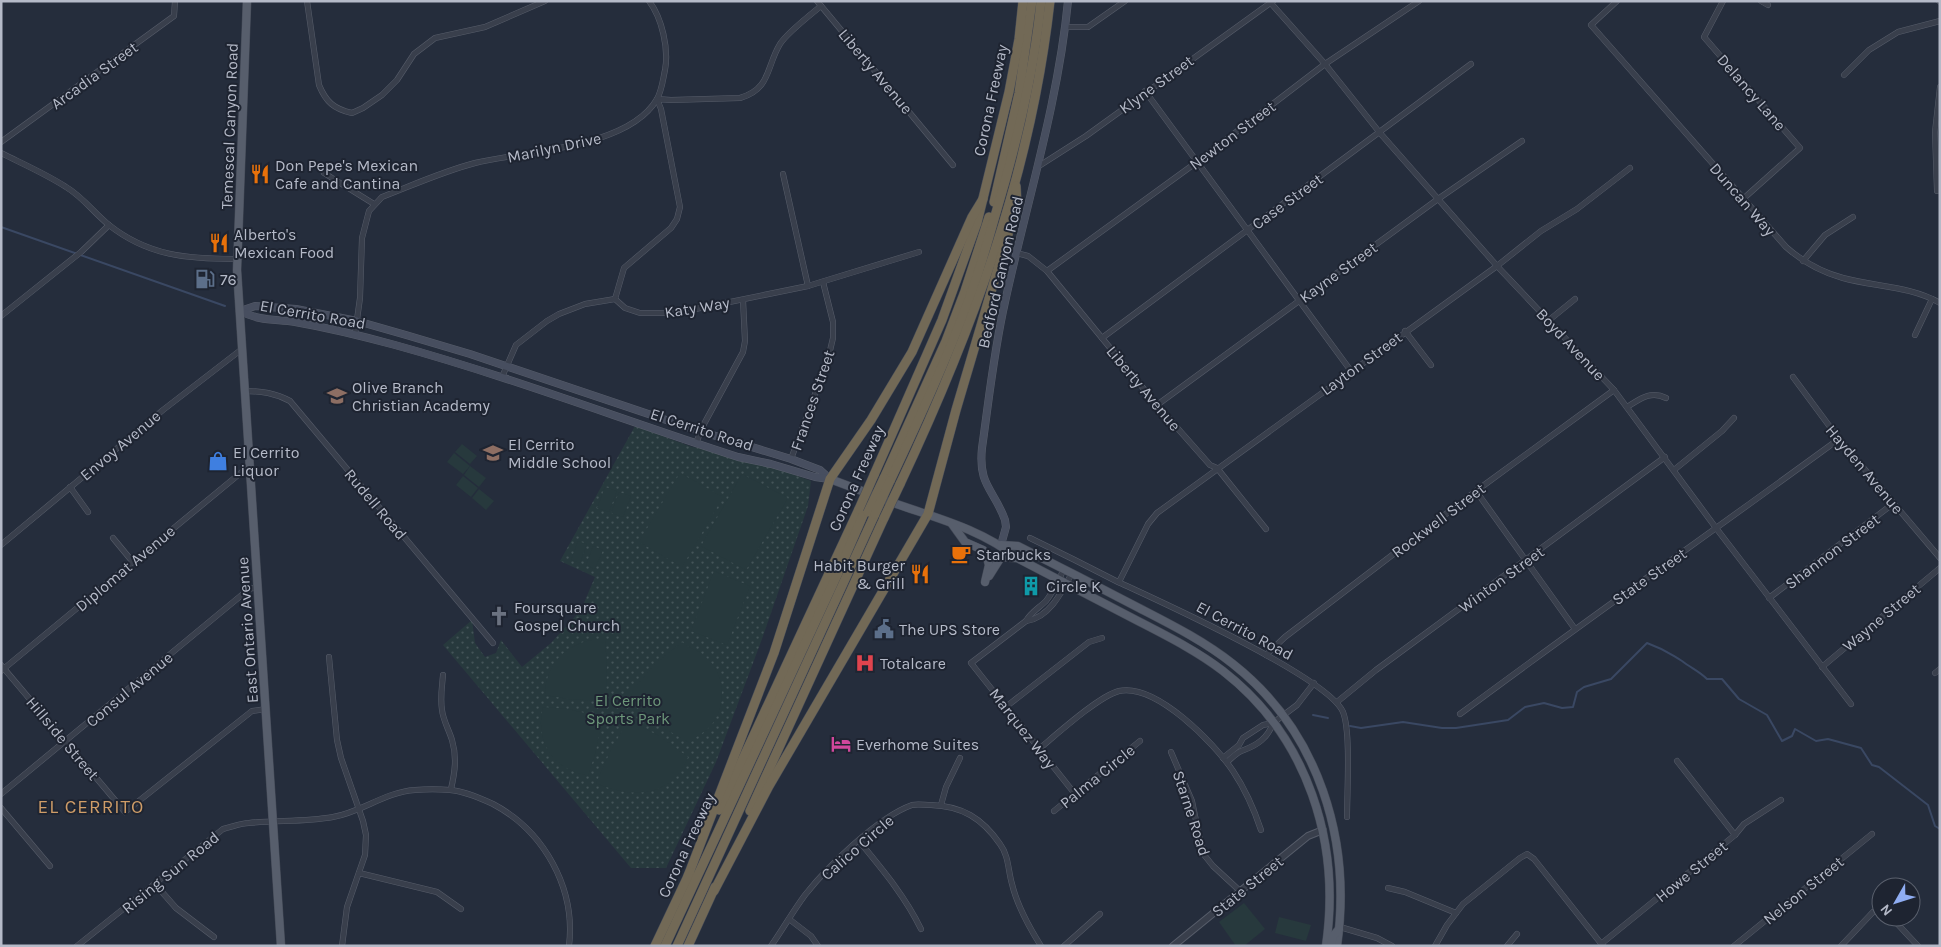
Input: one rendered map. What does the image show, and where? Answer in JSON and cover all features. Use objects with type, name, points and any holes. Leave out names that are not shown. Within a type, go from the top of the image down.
[{"type":"highway","name":"Corona Freeway","points":[[688,946],[884,518],[886,479],[938,328],[966,255],[983,200],[1009,92],[1019,39],[1023,1]]},
{"type":"highway","points":[[886,479],[946,341],[965,291],[994,203],[1019,93],[1032,1]]},
{"type":"highway","points":[[666,946],[866,511],[922,414],[966,309],[1006,182],[1026,97],[1041,1]]},
{"type":"highway","name":"Corona Freeway","points":[[655,946],[866,511],[944,388],[987,278],[1016,186],[1039,82],[1050,1]]},
{"type":"highway","points":[[714,891],[769,786],[928,514],[956,410],[1017,204],[1016,186]]},
{"type":"highway","points":[[688,876],[774,653],[830,479],[871,420],[912,352],[972,217],[983,200]]},
{"type":"highway","points":[[677,946],[779,726],[866,511]]},
{"type":"highway","points":[[779,726],[789,710],[807,670],[841,612]]},
{"type":"main road","name":"Temescal Canyon Road","points":[[240,312],[236,259],[247,1]]},
{"type":"main road","name":"Bedford Canyon Road","points":[[1001,545],[1006,527],[983,478],[981,460],[995,351],[1016,253],[1039,166],[1055,94],[1066,27],[1068,1]]},
{"type":"main road","name":"El Cerrito Road","points":[[240,312],[258,306],[296,309],[357,321],[506,366],[700,431],[791,459],[820,470],[830,479]]},
{"type":"main road","name":"El Cerrito Road","points":[[240,312],[254,318],[294,322],[355,334],[502,377],[738,457],[771,464],[815,477],[830,479],[950,522],[1001,545]]},
{"type":"main road","name":"East Ontario Avenue","points":[[240,312],[281,946]]},
{"type":"main road","points":[[950,522],[965,542],[983,550],[986,554],[989,565],[985,582],[1001,557],[1017,558]]},
{"type":"main road","points":[[1001,545],[1017,558],[1204,658],[1239,686],[1273,723],[1303,772],[1319,812],[1329,870],[1331,897],[1326,946]]},
{"type":"main road","points":[[1001,545],[1018,546],[1173,625],[1216,652],[1255,683],[1304,748],[1318,776],[1332,819],[1340,854],[1342,884],[1337,946]]},
{"type":"main road","points":[[1329,870],[1334,883],[1334,920],[1340,927]]},
{"type":"main road","points":[[1331,946],[1333,936],[1340,927]]},
{"type":"street","name":"Arcadia Street","points":[[1,142],[174,16],[175,1]]},
{"type":"street","points":[[307,1],[320,85],[324,97],[331,106],[352,113],[382,95],[397,80],[414,54],[435,38],[485,27],[545,1]]},
{"type":"street","name":"Marilyn Drive","points":[[374,204],[382,196],[473,164],[608,136],[626,128],[657,99],[663,83],[667,61],[659,22],[654,7],[649,1]]},
{"type":"street","name":"Liberty Avenue","points":[[817,1],[953,165]]},
{"type":"street","points":[[1066,27],[1088,27],[1125,1]]},
{"type":"street","name":"Newton Street","points":[[1046,271],[1198,162],[1326,64],[1419,1]]},
{"type":"street","name":"Duncan Way","points":[[1617,1],[1591,25],[1780,242],[1803,261],[1822,271],[1845,279],[1911,291],[1940,304]]},
{"type":"street","name":"Delancy Lane","points":[[1722,1],[1704,37],[1800,148],[1743,199]]},
{"type":"street","points":[[1761,1],[1768,5]]},
{"type":"street","name":"Boyd Avenue","points":[[1271,2],[1326,64],[1380,133],[1497,266],[1614,390],[1716,528],[1851,704]]},
{"type":"street","name":"Klyne Street","points":[[1039,166],[1086,136],[1145,91],[1271,2]]},
{"type":"street","points":[[502,377],[516,345],[548,321],[559,314],[585,304],[615,299],[624,268],[671,228],[677,219],[680,207],[661,109],[657,99],[740,98],[750,95],[759,88],[771,67],[780,43],[821,6]]},
{"type":"street","points":[[1844,75],[1869,50],[1898,32],[1940,21]]},
{"type":"street","name":"Case Street","points":[[1102,338],[1471,64]]},
{"type":"street","points":[[1938,190],[1935,132],[1940,86]]},
{"type":"street","points":[[1145,91],[1351,371]]},
{"type":"street","name":"Kayne Street","points":[[1157,405],[1438,199],[1522,141]]},
{"type":"street","points":[[1,153],[66,186],[109,225],[127,238],[148,249],[181,257],[236,259]]},
{"type":"street","name":"Layton Street","points":[[1119,582],[1152,518],[1217,468],[1497,266],[1540,231],[1577,209],[1630,168]]},
{"type":"street","points":[[324,173],[374,204],[369,211],[362,238],[360,298],[355,334]]},
{"type":"street","points":[[783,174],[808,286]]},
{"type":"street","points":[[1803,261],[1825,235],[1853,217]]},
{"type":"street","points":[[1,316],[81,252],[109,225]]},
{"type":"street","name":"Katy Way","points":[[615,299],[625,308],[640,313],[676,313],[808,286],[919,252]]},
{"type":"street","name":"Liberty Avenue","points":[[1016,253],[1028,256],[1046,271],[1157,405],[1210,465],[1217,468],[1266,529]]},
{"type":"street","name":"Frances Street","points":[[791,459],[828,359],[833,338],[833,322],[822,282]]},
{"type":"street","points":[[1548,321],[1575,299]]},
{"type":"street","points":[[1915,335],[1932,299]]},
{"type":"street","points":[[696,443],[700,431],[743,352],[745,341],[743,300]]},
{"type":"street","points":[[1405,331],[1431,365]]},
{"type":"street","name":"Envoy Avenue","points":[[1,545],[163,410],[242,349]]},
{"type":"street","name":"Hayden Avenue","points":[[1793,377],[1839,439],[1940,558]]},
{"type":"street","name":"Rudell Road","points":[[244,390],[278,395],[290,401],[493,643]]},
{"type":"street","name":"Rockwell Street","points":[[1266,655],[1285,638],[1476,491],[1614,390]]},
{"type":"street","points":[[1627,406],[1651,394],[1657,394],[1666,398]]},
{"type":"street","points":[[1674,470],[1722,431],[1734,418]]},
{"type":"street","name":"State Street","points":[[1460,714],[1574,629],[1839,439]]},
{"type":"street","name":"Winton Street","points":[[1337,702],[1392,659],[1665,458]]},
{"type":"street","name":"Diplomat Avenue","points":[[2,668],[249,466]]},
{"type":"street","points":[[70,488],[88,512]]},
{"type":"street","points":[[1476,491],[1574,629]]},
{"type":"street","name":"Shannon Street","points":[[1769,598],[1894,503]]},
{"type":"street","points":[[113,538],[132,561]]},
{"type":"street","name":"El Cerrito Road","points":[[1030,538],[1266,655],[1314,684],[1337,702]]},
{"type":"street","name":"Wayne Street","points":[[1822,667],[1940,568]]},
{"type":"street","points":[[1026,621],[1033,620],[1058,599],[1064,569]]},
{"type":"street","points":[[1026,621],[1029,615],[1044,604],[1072,573]]},
{"type":"street","name":"Consul Avenue","points":[[1,794],[248,589],[257,587]]},
{"type":"street","name":"Marquez Way","points":[[1026,621],[972,663],[1075,794]]},
{"type":"street","points":[[1007,706],[1090,642],[1102,638]]},
{"type":"street","points":[[329,657],[337,740],[366,834],[365,855],[347,907],[342,946]]},
{"type":"street","name":"Hillside Street","points":[[2,668],[125,812],[252,711],[266,709]]},
{"type":"street","points":[[443,675],[442,713],[456,757],[455,772],[450,790]]},
{"type":"street","points":[[1225,760],[1241,747],[1243,738],[1263,725],[1273,723],[1282,717],[1297,705],[1314,684]]},
{"type":"street","points":[[1039,748],[1104,698],[1122,691],[1134,691],[1153,698],[1196,730],[1225,760],[1245,792],[1260,830]]},
{"type":"street","points":[[1337,702],[1343,712],[1347,737],[1347,817]]},
{"type":"street","points":[[1241,747],[1254,747],[1270,733],[1273,723]]},
{"type":"street","name":"Palma Circle","points":[[1054,812],[1140,741]]},
{"type":"street","name":"Starne Road","points":[[1171,752],[1192,801],[1203,852],[1213,866],[1240,891]]},
{"type":"street","points":[[941,805],[946,787],[960,758]]},
{"type":"street","points":[[1676,761],[1734,835]]},
{"type":"street","name":"Rising Sun Road","points":[[77,946],[223,829],[247,823],[334,817],[393,793],[415,790],[450,790],[482,799],[519,820],[547,853],[565,891],[570,933],[568,946]]},
{"type":"street","name":"Howe Street","points":[[1602,945],[1734,835],[1744,824],[1781,800]]},
{"type":"street","name":"Calico Circle","points":[[771,946],[805,896],[824,874],[890,815],[914,804],[959,808],[976,818],[992,832],[1002,846],[1019,904],[1040,946]]},
{"type":"street","points":[[1,808],[50,866]]},
{"type":"street","name":"State Street","points":[[1173,946],[1308,836],[1323,830]]},
{"type":"street","name":"Nelson Street","points":[[1734,946],[1872,834]]},
{"type":"street","points":[[859,841],[885,872],[911,908],[921,929]]},
{"type":"street","points":[[1435,946],[1456,913],[1471,896],[1527,854],[1534,859],[1602,945]]},
{"type":"street","points":[[359,873],[437,892],[461,909]]},
{"type":"street","points":[[155,884],[176,908],[214,937]]},
{"type":"street","points":[[1388,888],[1405,892],[1456,913]]},
{"type":"street","points":[[1064,946],[1100,914]]},
{"type":"street","points":[[1841,946],[1871,914]]},
{"type":"street","points":[[789,920],[811,936],[818,946]]},
{"type":"street","points":[[1340,927],[1377,938],[1392,946]]},
{"type":"street","points":[[1901,927],[1918,946]]},
{"type":"street","points":[[1507,946],[1517,934]]},
{"type":"green space","name":"El Cerrito Sports Park","points":[[635,426],[692,447],[736,453],[811,481],[808,506],[762,639],[716,762],[666,868],[631,868],[443,645],[472,620],[475,643],[485,657],[496,653],[501,640],[522,667],[551,643],[581,610],[595,577],[560,561]]},
{"type":"green space","points":[[462,444],[477,456],[470,464],[455,452]]},
{"type":"green space","points":[[454,453],[470,466],[463,474],[447,462]]},
{"type":"green space","points":[[470,466],[486,478],[479,487],[464,475]]},
{"type":"green space","points":[[680,473],[723,497],[682,567],[639,542]]},
{"type":"green space","points":[[742,474],[788,498],[746,570],[701,546]]},
{"type":"green space","points":[[463,476],[478,488],[471,497],[456,485]]},
{"type":"green space","points":[[605,487],[617,491],[609,512],[597,508]]},
{"type":"green space","points":[[479,489],[494,501],[486,510],[472,498]]},
{"type":"green space","points":[[619,492],[631,496],[623,517],[611,513]]},
{"type":"green space","points":[[578,541],[587,544],[580,563],[571,560]]},
{"type":"green space","points":[[593,546],[603,550],[595,569],[586,565]]},
{"type":"green space","points":[[714,571],[750,586],[727,645],[691,631]]},
{"type":"green space","points":[[592,640],[605,640],[607,665],[606,695],[600,701],[545,695],[548,675],[558,658],[573,647]]},
{"type":"green space","points":[[682,642],[700,652],[715,668],[719,677],[722,695],[721,705],[713,723],[690,743],[662,727],[633,702],[631,692],[655,664]]},
{"type":"green space","points":[[543,707],[568,709],[598,716],[602,722],[588,776],[565,767],[547,749],[541,724]]},
{"type":"green space","points":[[634,723],[661,737],[688,757],[681,771],[672,781],[661,787],[636,793],[596,783],[611,750],[626,724]]},
{"type":"green space","points":[[1244,903],[1265,929],[1244,946],[1236,946],[1219,922]]},
{"type":"green space","points":[[1279,917],[1311,925],[1306,941],[1275,933]]},
{"type":"waterway","points":[[1,227],[225,306]]},
{"type":"waterway","points":[[1350,726],[1361,728],[1403,722],[1442,728],[1456,728],[1508,720],[1525,707],[1544,703],[1562,708],[1573,707],[1577,692],[1584,687],[1611,679],[1647,643],[1669,653],[1707,679],[1722,679],[1739,699],[1767,715],[1782,741],[1792,736],[1795,729],[1816,741],[1828,739],[1861,748],[1872,765],[1879,767],[1928,805],[1935,826],[1940,829]]},
{"type":"waterway","points":[[1313,715],[1328,718]]},
{"type":"place","name":"Don Pepe's Mexican Cafe and Cantina","points":[[260,174]]},
{"type":"place","name":"Alberto's Mexican Food","points":[[219,243]]},
{"type":"place","name":"76","points":[[205,279]]},
{"type":"place","name":"Olive Branch Christian Academy","points":[[337,396]]},
{"type":"place","name":"El Cerrito Middle School","points":[[493,453]]},
{"type":"place","name":"El Cerrito Liquor","points":[[218,461]]},
{"type":"place","name":"Starbucks","points":[[961,554]]},
{"type":"place","name":"Habit Burger & Grill","points":[[920,574]]},
{"type":"place","name":"Circle K","points":[[1031,586]]},
{"type":"place","name":"Foursquare Gospel Church","points":[[499,616]]},
{"type":"place","name":"The UPS Store","points":[[884,629]]},
{"type":"place","name":"Totalcare","points":[[865,663]]},
{"type":"place","name":"Everhome Suites","points":[[841,744]]},
{"type":"district","name":"EL CERRITO","points":[[91,806]]}]
